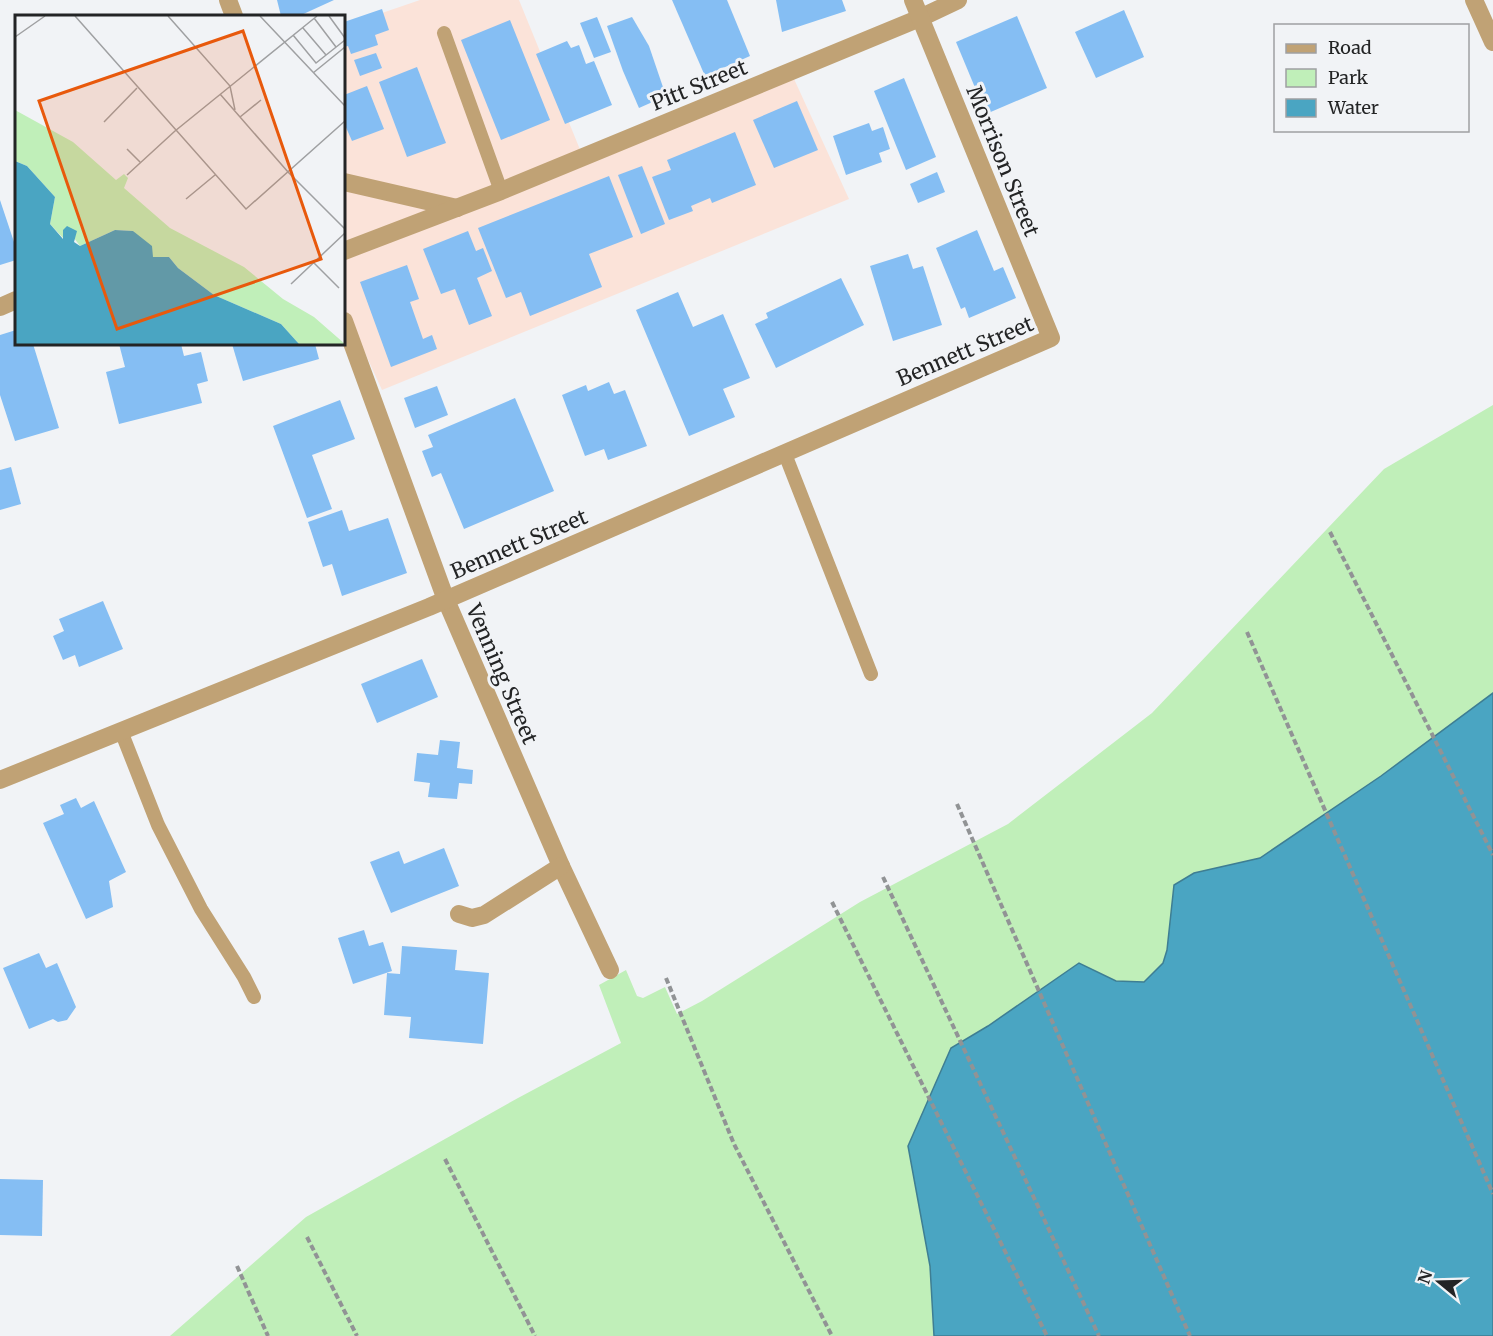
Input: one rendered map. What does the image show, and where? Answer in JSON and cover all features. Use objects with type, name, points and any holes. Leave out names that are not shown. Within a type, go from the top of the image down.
[{"type":"street","points":[[228,0],[234,15]]},
{"type":"street","name":"Morrison Street","points":[[913,0],[1051,338]]},
{"type":"street","name":"Pitt Street","points":[[345,251],[501,191],[920,18],[958,0]]},
{"type":"street","points":[[1474,0],[1493,42]]},
{"type":"street","points":[[345,182],[457,208]]},
{"type":"street","points":[[0,307],[15,300]]},
{"type":"street","name":"Venning Street","points":[[345,324],[446,600],[561,866],[610,970]]},
{"type":"street","name":"Bennett Street","points":[[0,780],[446,600],[1051,338]]},
{"type":"street","points":[[459,914],[472,918],[484,915],[561,866]]},
{"type":"lane","points":[[444,33],[501,191]]},
{"type":"lane","points":[[785,454],[871,674]]},
{"type":"lane","points":[[122,731],[164,836],[201,909],[254,997]]},
{"type":"path","points":[[1330,532],[1493,855]]},
{"type":"path","points":[[1247,632],[1493,1194]]},
{"type":"path","points":[[957,804],[1190,1336]]},
{"type":"path","points":[[883,877],[1098,1336]]},
{"type":"path","points":[[832,902],[1047,1336]]},
{"type":"path","points":[[666,978],[734,1144],[832,1336]]},
{"type":"path","points":[[444,1159],[535,1336]]},
{"type":"path","points":[[306,1237],[357,1336]]},
{"type":"path","points":[[237,1266],[268,1336]]},
{"type":"shaded area","points":[[420,0],[519,0],[581,152],[789,68],[849,199],[382,390],[345,309],[345,26]]},
{"type":"green space","points":[[1493,405],[1493,693],[1381,776],[1260,858],[1194,873],[1174,885],[1167,950],[1163,963],[1144,982],[1116,981],[1079,963],[988,1026],[951,1048],[930,1266],[934,1336],[170,1336],[306,1217],[621,1043],[599,985],[626,970],[637,996],[643,998],[665,987],[677,1014],[702,1001],[860,902],[1008,824],[1152,713],[1384,469]]},
{"type":"water","points":[[1493,693],[1493,1336],[934,1336],[930,1266],[908,1146],[951,1048],[988,1026],[1079,963],[1116,981],[1144,982],[1163,963],[1167,950],[1174,885],[1194,873],[1260,858],[1381,776]]},
{"type":"building","points":[[277,0],[334,0],[301,15],[281,15]]},
{"type":"building","points":[[672,0],[727,0],[750,56],[705,76]]},
{"type":"building","points":[[776,0],[842,0],[846,11],[782,32]]},
{"type":"building","points":[[382,9],[389,30],[375,35],[378,45],[351,54],[348,46],[345,47],[345,22]]},
{"type":"building","points":[[1124,10],[1144,57],[1096,78],[1075,32]]},
{"type":"building","points":[[1017,16],[1047,88],[986,114],[956,42]]},
{"type":"building","points":[[597,17],[611,52],[594,58],[580,23]]},
{"type":"building","points":[[632,17],[649,46],[666,96],[639,108],[607,26]]},
{"type":"building","points":[[510,20],[550,120],[501,140],[461,40]]},
{"type":"building","points":[[567,41],[571,48],[579,45],[586,64],[594,61],[612,105],[565,124],[536,54]]},
{"type":"building","points":[[376,53],[382,68],[360,76],[354,60]]},
{"type":"building","points":[[417,67],[446,143],[407,157],[379,82]]},
{"type":"building","points":[[904,78],[936,157],[906,170],[874,91]]},
{"type":"building","points":[[367,86],[384,129],[352,141],[345,125],[345,95]]},
{"type":"building","points":[[797,101],[818,150],[774,168],[753,120]]},
{"type":"building","points":[[869,123],[872,131],[883,127],[890,149],[879,153],[882,162],[846,175],[833,136]]},
{"type":"building","points":[[735,132],[756,185],[712,203],[710,198],[691,206],[693,211],[669,220],[652,177],[671,170],[667,160]]},
{"type":"building","points":[[642,166],[665,224],[641,234],[618,175]]},
{"type":"building","points":[[937,172],[945,192],[918,203],[910,184]]},
{"type":"building","points":[[609,176],[633,237],[589,254],[602,287],[530,316],[521,292],[506,298],[478,228]]},
{"type":"building","points":[[0,200],[15,245],[15,260],[0,265]]},
{"type":"building","points":[[977,230],[994,271],[1003,267],[1016,298],[969,318],[965,307],[961,309],[936,248]]},
{"type":"building","points":[[468,231],[476,251],[483,248],[492,271],[477,278],[492,316],[469,325],[455,289],[441,294],[423,249]]},
{"type":"building","points":[[908,254],[913,269],[923,266],[942,325],[893,341],[870,266]]},
{"type":"building","points":[[407,265],[419,299],[410,302],[423,339],[432,335],[437,349],[391,367],[360,282]]},
{"type":"building","points":[[841,278],[864,325],[776,368],[755,324],[768,318],[766,313]]},
{"type":"building","points":[[678,292],[693,327],[723,314],[750,378],[723,389],[735,417],[689,436],[636,310]]},
{"type":"building","points":[[15,330],[15,345],[33,345],[59,428],[15,441],[0,395],[0,335]]},
{"type":"building","points":[[119,345],[181,345],[184,356],[201,352],[208,381],[197,384],[202,403],[119,424],[106,372],[125,367]]},
{"type":"building","points":[[232,345],[315,345],[319,359],[243,381]]},
{"type":"building","points":[[609,382],[614,394],[625,390],[647,446],[608,460],[604,449],[585,456],[562,395],[586,385],[588,391]]},
{"type":"building","points":[[437,386],[448,415],[415,428],[404,398]]},
{"type":"building","points":[[515,398],[554,491],[464,529],[441,473],[432,477],[422,451],[433,447],[428,435]]},
{"type":"building","points":[[340,400],[355,439],[312,455],[332,509],[307,518],[273,426]]},
{"type":"building","points":[[11,467],[21,504],[0,510],[0,470]]},
{"type":"building","points":[[342,510],[349,531],[388,518],[407,573],[342,596],[332,564],[323,567],[308,522]]},
{"type":"building","points":[[103,601],[123,649],[79,667],[75,655],[63,660],[53,636],[64,631],[59,619]]},
{"type":"building","points":[[422,659],[438,697],[377,723],[361,684]]},
{"type":"building","points":[[440,740],[460,742],[457,768],[473,770],[472,784],[459,783],[457,799],[428,797],[430,783],[414,781],[417,753],[438,755]]},
{"type":"building","points":[[76,798],[81,808],[94,801],[126,872],[109,881],[113,907],[86,919],[43,823],[64,814],[60,805]]},
{"type":"building","points":[[444,848],[459,886],[391,913],[370,862],[399,851],[404,864]]},
{"type":"building","points":[[364,930],[369,946],[383,942],[392,971],[353,984],[338,938]]},
{"type":"building","points":[[402,946],[457,950],[455,970],[489,973],[483,1044],[409,1038],[411,1017],[384,1015],[387,973],[400,974]]},
{"type":"building","points":[[39,953],[46,968],[57,963],[76,1007],[67,1020],[58,1022],[53,1019],[29,1029],[3,968]]},
{"type":"building","points":[[0,1179],[43,1180],[42,1236],[0,1235]]}]
